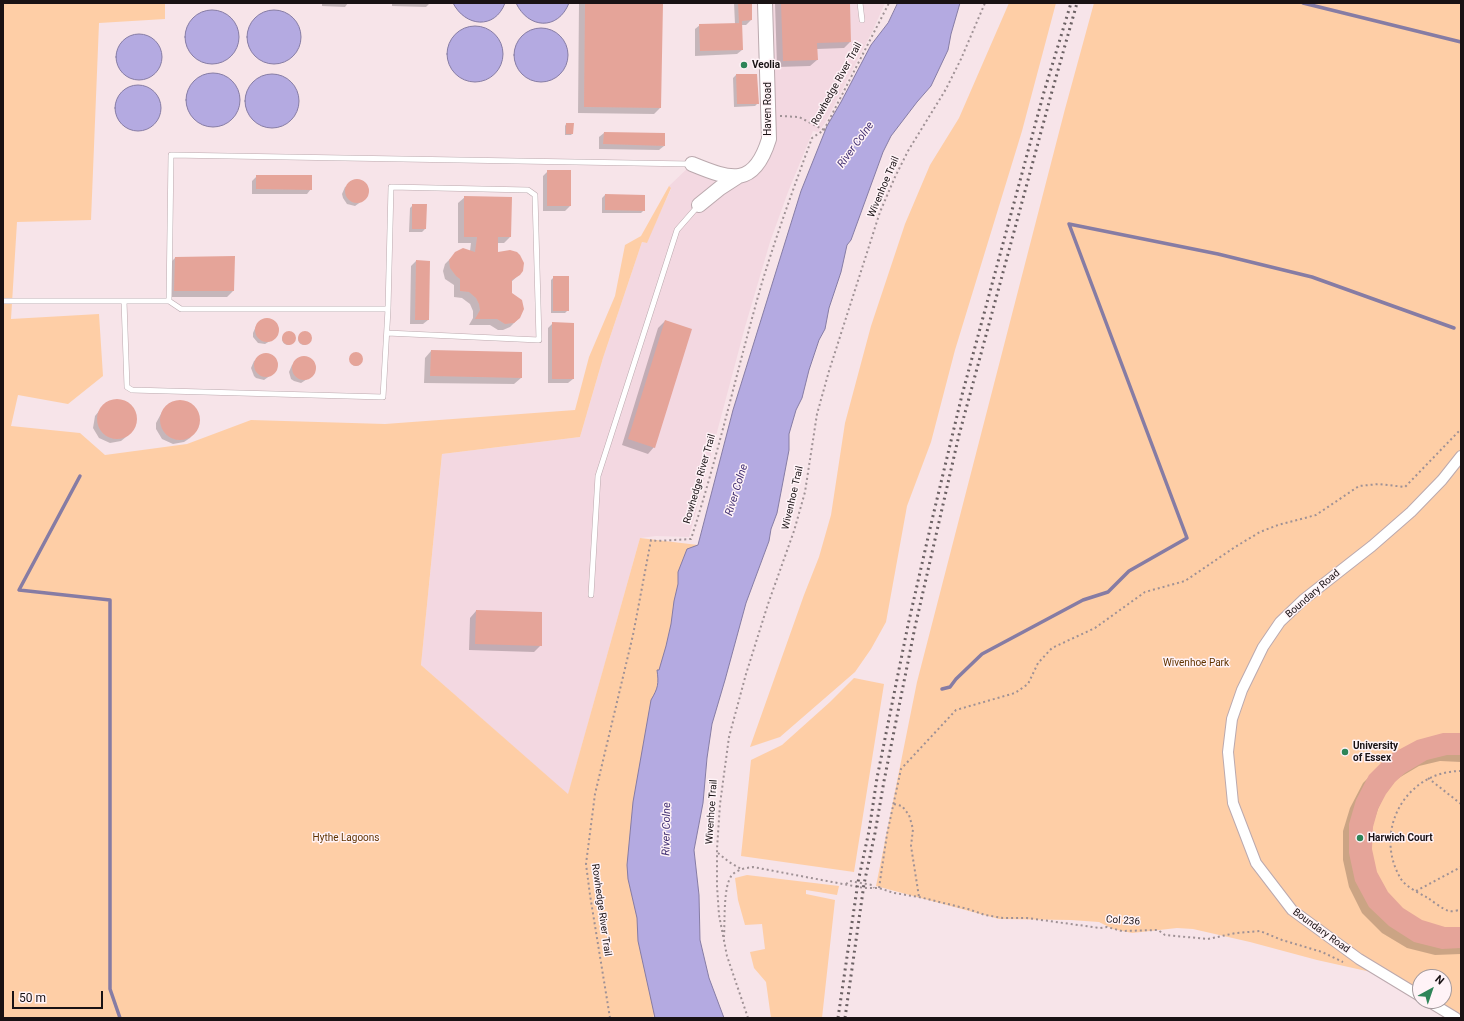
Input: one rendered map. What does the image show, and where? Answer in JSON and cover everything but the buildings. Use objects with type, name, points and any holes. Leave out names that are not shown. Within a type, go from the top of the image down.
[{"type":"street","name":"Haven Road","points":[[699,205],[720,188],[737,177],[744,176],[753,168],[765,153],[769,139],[769,115],[765,3]]},
{"type":"street","points":[[692,164],[723,176],[737,177]]},
{"type":"street","name":"Boundary Road","points":[[1412,991],[1359,959],[1292,910],[1256,864],[1233,804],[1228,752],[1232,720],[1242,690],[1263,647],[1280,622],[1303,600],[1372,546],[1411,512],[1442,480],[1461,456]]},
{"type":"street","points":[[1441,1009],[1456,1018]]},
{"type":"lane","points":[[860,3],[862,20]]},
{"type":"lane","points":[[169,301],[171,155],[692,164]]},
{"type":"lane","points":[[124,301],[127,386],[132,390],[383,396],[388,309],[391,187],[528,190],[534,195],[538,340],[387,333]]},
{"type":"lane","points":[[591,595],[598,476],[677,230],[699,205]]},
{"type":"lane","points":[[3,301],[169,301],[181,309],[388,309]]},
{"type":"path","name":"Rowhedge River Trail","points":[[610,1018],[586,864],[595,794],[633,635],[651,540],[691,539],[707,490],[761,286],[779,228],[812,138],[824,130],[889,3]]},
{"type":"path","name":"Wivenhoe Trail","points":[[748,1018],[727,956],[719,915],[717,886],[717,849],[720,804],[729,737],[746,674],[768,604],[794,531],[805,492],[817,414],[829,371],[880,212],[908,151],[946,89],[961,59],[985,3]]},
{"type":"path","points":[[769,115],[799,118],[824,130]]},
{"type":"path","points":[[879,888],[887,834],[901,769],[956,710],[1015,693],[1028,684],[1038,663],[1052,648],[1095,628],[1145,592],[1186,582],[1235,547],[1260,532],[1278,525],[1316,515],[1359,486],[1379,484],[1405,487],[1461,429]]},
{"type":"path","points":[[1461,771],[1452,771],[1428,778],[1417,786],[1400,804],[1393,820],[1390,844],[1392,857],[1401,880],[1449,911],[1461,910]]},
{"type":"path","points":[[1428,778],[1461,804]]},
{"type":"path","points":[[894,804],[902,806],[909,815],[913,829],[912,846],[919,897]]},
{"type":"path","points":[[717,849],[718,854],[740,869],[732,875],[727,887],[724,937],[727,956]]},
{"type":"path","name":"Col 236","points":[[740,869],[753,867],[845,884],[850,881],[872,885],[874,888],[919,897],[968,909],[985,915],[1003,918],[1027,918],[1100,928],[1107,927],[1122,931],[1158,930],[1165,935],[1184,938],[1208,939],[1236,933],[1260,931],[1282,940],[1322,952],[1350,966],[1359,959]]},
{"type":"path","points":[[1416,891],[1461,867]]},
{"type":"shaded area","points":[[762,3],[885,3],[873,30],[825,123],[818,132],[813,131],[788,192],[770,242],[745,327],[689,537],[656,536],[640,538],[568,795],[421,665],[442,454],[580,437],[603,358],[642,242],[646,243],[671,189],[669,186],[692,164],[737,177],[765,153]]},
{"type":"green space","name":"Hythe Lagoons","points":[[3,3],[165,3],[165,19],[99,23],[91,220],[17,222],[11,319],[99,314],[103,376],[68,404],[18,395],[11,426],[80,433],[105,455],[187,444],[251,420],[385,424],[575,410],[589,357],[615,296],[625,245],[641,236],[669,186],[671,188],[647,243],[642,242],[603,358],[580,437],[442,454],[421,665],[568,794],[640,538],[698,545],[655,1018],[653,1014],[654,1018],[3,1018]]},
{"type":"green space","points":[[1009,3],[1056,3],[1022,131],[955,350],[931,442],[907,506],[886,622],[871,649],[855,672],[780,737],[750,747],[819,557],[831,515],[845,423],[871,326],[905,224],[930,165],[959,118]]},
{"type":"green space","name":"Wivenhoe Park","points":[[1094,3],[1461,3],[1461,1018],[1456,1018],[1441,1009],[1452,1009],[1452,969],[1412,969],[1412,991],[1389,976],[1317,960],[1250,942],[1193,929],[1177,928],[1132,933],[1113,929],[1099,922],[999,919],[876,886],[917,682],[1065,109]]},
{"type":"green space","points":[[854,678],[884,684],[854,872],[741,856],[751,760],[782,745],[830,702]]},
{"type":"green space","points":[[747,875],[839,886],[837,895],[806,890],[806,894],[835,900],[822,1018],[771,1018],[766,982],[754,968],[750,952],[765,949],[762,924],[745,925],[738,900],[735,878]]},
{"type":"water","points":[[453,3],[505,3],[500,12],[494,18],[480,22],[472,21],[465,17],[458,11]]},
{"type":"water","points":[[516,3],[569,3],[564,12],[558,18],[551,22],[543,23],[535,22],[528,18],[521,12]]},
{"type":"water","name":"River Colne","points":[[898,3],[960,3],[948,50],[931,86],[891,136],[883,152],[851,240],[847,245],[841,272],[829,308],[825,329],[819,340],[802,398],[796,410],[789,434],[789,450],[777,513],[771,529],[769,541],[746,603],[712,724],[703,803],[694,850],[699,895],[700,940],[709,978],[724,1018],[655,1018],[638,941],[637,918],[628,879],[627,865],[633,802],[651,700],[657,686],[657,670],[659,670],[671,624],[678,584],[678,572],[687,549],[698,545],[733,410],[801,191],[827,126],[871,45],[888,23]]},
{"type":"water","points":[[212,10],[222,12],[231,18],[237,27],[239,37],[237,47],[231,56],[222,62],[212,64],[202,62],[193,56],[187,47],[185,37],[187,27],[193,18],[202,12]]},
{"type":"water","points":[[274,10],[284,12],[293,18],[299,27],[301,37],[299,47],[293,56],[284,62],[274,64],[264,62],[255,56],[249,47],[247,37],[249,27],[255,18],[264,12]]},
{"type":"water","points":[[475,26],[486,28],[495,34],[501,43],[503,54],[501,65],[495,74],[486,80],[475,82],[464,80],[455,74],[449,65],[447,54],[449,43],[455,34],[464,28]]},
{"type":"water","points":[[541,28],[551,30],[560,36],[566,45],[568,55],[566,65],[560,74],[551,80],[541,82],[531,80],[522,74],[516,65],[514,55],[516,45],[522,36],[531,30]]},
{"type":"water","points":[[139,34],[152,38],[158,44],[162,57],[158,70],[152,76],[139,80],[126,76],[120,70],[116,57],[120,44],[126,38]]},
{"type":"water","points":[[213,73],[223,75],[232,81],[238,90],[240,100],[238,110],[232,119],[223,125],[213,127],[203,125],[194,119],[188,110],[186,100],[188,90],[194,81],[203,75]]},
{"type":"water","points":[[272,74],[282,76],[291,82],[297,91],[299,101],[297,111],[291,120],[282,126],[272,128],[262,126],[253,120],[247,111],[245,101],[247,91],[253,82],[262,76]]},
{"type":"water","points":[[138,85],[151,89],[157,95],[161,108],[157,121],[151,127],[138,131],[125,127],[119,121],[115,108],[119,95],[125,89]]},
{"type":"waterway","points":[[1303,3],[1461,42]]},
{"type":"waterway","points":[[942,689],[950,687],[956,679],[982,654],[1083,600],[1108,592],[1129,571],[1187,538],[1069,224],[1218,254],[1312,277],[1454,328]]},
{"type":"waterway","points":[[80,476],[19,590],[110,600],[110,989],[120,1018]]},
{"type":"railway","points":[[838,1018],[858,882],[869,831],[877,778],[908,625],[932,520],[962,395],[1044,92],[1071,3]]},
{"type":"railway","points":[[845,1018],[864,884],[915,627],[959,435],[1077,3]]},
{"type":"place","name":"Veolia","points":[[744,65]]},
{"type":"place","name":"University of Essex","points":[[1345,752]]},
{"type":"place","name":"Harwich Court","points":[[1360,838]]}]
